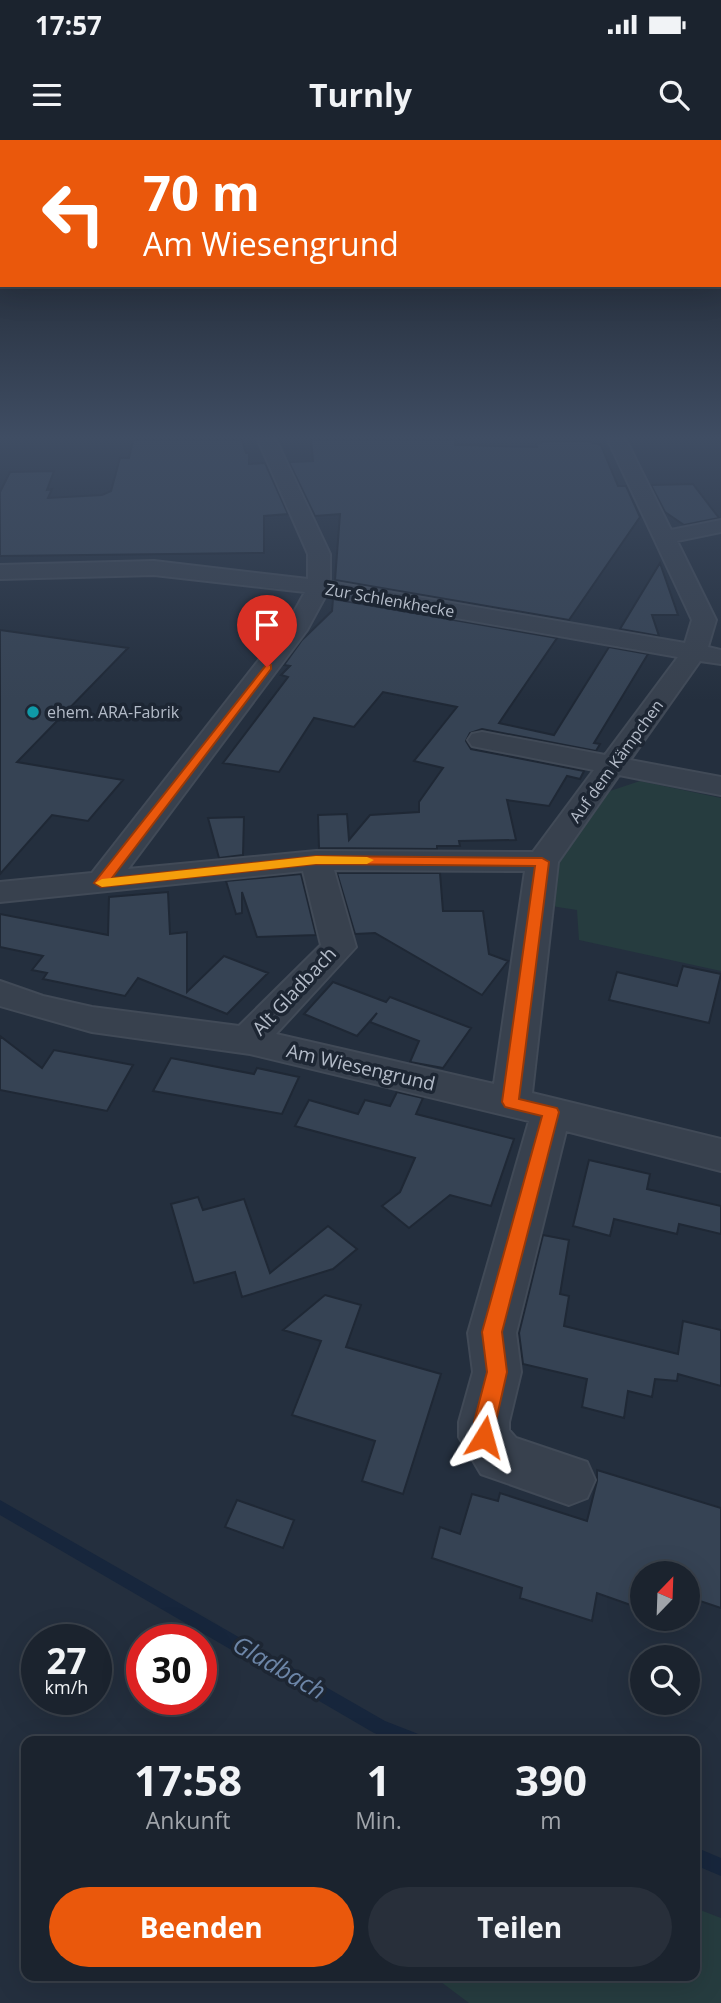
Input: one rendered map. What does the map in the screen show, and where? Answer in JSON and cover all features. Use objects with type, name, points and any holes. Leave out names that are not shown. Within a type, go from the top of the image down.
[{"type":"street","points":[[101,883],[299,625],[319,578],[319,554],[305,527]]},
{"type":"street","name":"Auf dem Kämpchen","points":[[569,1480],[499,1457],[484,1437],[484,1422],[497,1372],[492,1332],[531,1107],[542,862],[694,652],[704,620],[661,527]]},
{"type":"street","points":[[667,537],[716,527]]},
{"type":"street","name":"Zur Schlenkhecke","points":[[0,572],[154,568],[319,578],[721,657]]},
{"type":"street","points":[[482,740],[721,786]]},
{"type":"street","points":[[0,892],[316,860],[542,862]]},
{"type":"street","name":"Alt Gladbach","points":[[247,1041],[339,947],[316,860]]},
{"type":"street","name":"Am Wiesengrund","points":[[0,993],[25,1005],[99,1022],[247,1041],[531,1107],[721,1155]]},
{"type":"green space","points":[[640,781],[721,798],[721,971],[579,940],[577,910],[551,906],[555,868],[610,791]]},
{"type":"green space","points":[[700,1910],[721,1918],[721,2003],[469,2003],[440,1981],[700,1981]]},
{"type":"building","points":[[0,527],[264,527],[264,553],[0,556]]},
{"type":"building","points":[[339,527],[633,527],[569,620],[335,580]]},
{"type":"building","points":[[660,563],[678,615],[652,615],[659,636],[620,629]]},
{"type":"building","points":[[333,599],[557,638],[499,723],[554,735],[609,647],[648,654],[594,743],[600,744],[596,751],[482,729],[470,733],[466,741],[471,749],[584,771],[580,779],[567,776],[549,806],[507,800],[516,840],[459,841],[460,846],[437,846],[437,849],[319,848],[318,815],[347,814],[349,840],[370,815],[419,812],[419,802],[443,768],[414,761],[457,707],[383,692],[354,727],[314,718],[279,772],[223,763],[288,677],[281,675],[290,666],[284,665],[302,640],[332,611]]},
{"type":"building","name":"ehem. ARA-Fabrik","points":[[0,630],[128,648],[17,762],[123,780],[88,821],[52,815],[0,874]]},
{"type":"building","points":[[244,817],[243,855],[219,858],[208,818]]},
{"type":"building","points":[[337,873],[440,873],[443,911],[483,911],[489,954],[508,961],[482,995],[375,933],[355,934]]},
{"type":"building","points":[[301,874],[316,935],[257,937],[242,892],[242,913],[236,914],[226,881]]},
{"type":"building","points":[[168,892],[170,934],[187,932],[187,992],[224,956],[268,973],[227,1014],[138,978],[125,996],[43,979],[47,973],[32,970],[43,956],[0,947],[0,914],[108,935],[109,897]]},
{"type":"building","points":[[683,966],[721,974],[709,1023],[609,1000],[617,972],[677,986]]},
{"type":"building","points":[[333,982],[386,1002],[390,997],[471,1028],[443,1068],[410,1062],[419,1041],[370,1022],[377,1013],[357,1036],[304,1014]]},
{"type":"building","points":[[0,1036],[42,1068],[54,1050],[133,1065],[107,1111],[0,1090]]},
{"type":"building","points":[[171,1058],[254,1074],[257,1068],[299,1077],[282,1114],[153,1091]]},
{"type":"building","points":[[397,1092],[423,1098],[416,1114],[514,1139],[491,1206],[450,1195],[409,1228],[382,1206],[400,1192],[415,1158],[295,1126],[309,1100],[358,1114],[365,1100],[390,1106]]},
{"type":"building","points":[[589,1160],[650,1174],[647,1189],[721,1206],[721,1234],[679,1224],[677,1234],[614,1219],[610,1236],[573,1226]]},
{"type":"building","points":[[198,1197],[203,1210],[244,1199],[270,1273],[328,1226],[357,1249],[333,1269],[242,1297],[235,1272],[194,1283],[171,1204]]},
{"type":"building","points":[[543,1235],[569,1240],[560,1294],[569,1296],[564,1326],[678,1354],[683,1321],[721,1330],[721,1386],[678,1374],[677,1381],[655,1379],[652,1397],[628,1391],[624,1418],[582,1407],[587,1379],[523,1364],[519,1333]]},
{"type":"building","points":[[325,1295],[361,1305],[346,1347],[441,1374],[403,1494],[362,1481],[375,1441],[292,1415],[321,1341],[283,1330]]},
{"type":"building","points":[[597,1470],[721,1508],[721,1608],[700,1601],[700,1561],[630,1561],[630,1605],[597,1593],[592,1621],[520,1598],[522,1588],[432,1558],[440,1527],[460,1534],[472,1494],[498,1501],[500,1493],[587,1521],[597,1481]]},
{"type":"building","points":[[237,1500],[294,1520],[283,1548],[225,1527]]},
{"type":"waterway","name":"Gladbach","points":[[0,1507],[380,1727],[402,1736]]},
{"type":"waterway","name":"Gladbach","points":[[700,1858],[721,1867]]},
{"type":"slow traffic","points":[[102,883],[316,860],[367,860]]},
{"type":"place","name":"ehem. ARA-Fabrik","points":[[33,712]]},
{"type":"route","points":[[267,667],[101,883],[316,860],[542,862],[511,1102],[551,1112],[492,1332],[497,1372],[484,1422],[484,1437]]}]
